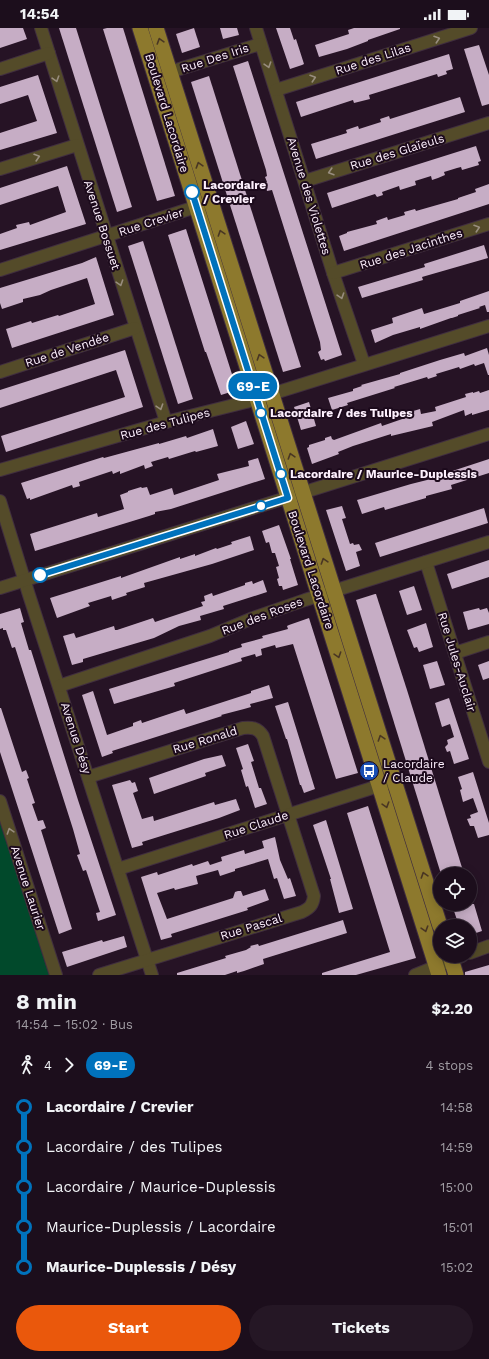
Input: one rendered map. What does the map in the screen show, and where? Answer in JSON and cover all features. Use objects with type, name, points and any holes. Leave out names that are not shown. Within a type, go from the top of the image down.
[{"type":"main road","name":"Boulevard Lacordaire","points":[[140,28],[438,971]]},
{"type":"main road","name":"Boulevard Lacordaire","points":[[156,28],[438,919]]},
{"type":"main road","points":[[455,963],[456,975]]},
{"type":"street","name":"Avenue Bossuet","points":[[41,28],[166,422]]},
{"type":"street","name":"Avenue des Violettes","points":[[256,28],[333,273],[364,364]]},
{"type":"street","name":"Rue des Lilas","points":[[276,90],[471,28]]},
{"type":"street","name":"Rue Des Iris","points":[[170,72],[260,44]]},
{"type":"street","points":[[0,69],[49,53]]},
{"type":"street","name":"Rue des Glaïeuls","points":[[305,181],[489,123]]},
{"type":"street","points":[[0,169],[77,145]]},
{"type":"street","name":"Rue Crevier","points":[[0,270],[211,202]]},
{"type":"street","name":"Rue des Jacinthes","points":[[333,273],[489,224]]},
{"type":"street","name":"Rue des Tulipes","points":[[0,470],[166,422],[257,399],[364,364],[489,326]]},
{"type":"street","name":"Rue de Vendée","points":[[0,372],[135,328]]},
{"type":"street","points":[[0,588],[489,434]]},
{"type":"street","name":"Avenue Désy","points":[[0,501],[152,975]]},
{"type":"street","name":"Rue des Roses","points":[[59,686],[210,636],[253,618],[319,595],[489,542]]},
{"type":"street","name":"Rue Jules-Auclair","points":[[426,562],[486,744],[489,762]]},
{"type":"street","points":[[455,653],[489,642]]},
{"type":"street","name":"Rue Ronald","points":[[88,777],[243,728],[256,728],[263,736],[288,814]]},
{"type":"street","name":"Rue Claude","points":[[118,869],[394,781]]},
{"type":"street","name":"Avenue Laurier","points":[[0,801],[56,975]]},
{"type":"street","name":"Rue Pascal","points":[[99,975],[309,909],[313,903],[314,896],[288,814]]},
{"type":"street","points":[[477,950],[489,946]]},
{"type":"street","points":[[415,975],[438,971],[447,963]]},
{"type":"green space","points":[[0,811],[56,975],[0,975]]},
{"type":"building","points":[[0,28],[23,28],[27,39],[0,48]]},
{"type":"building","points":[[59,28],[76,28],[132,207],[117,212]]},
{"type":"building","points":[[123,28],[175,196],[157,201],[103,29]]},
{"type":"building","points":[[194,28],[200,47],[182,53],[176,34]]},
{"type":"building","points":[[220,28],[237,28],[239,35],[223,39]]},
{"type":"building","points":[[276,28],[290,28],[294,40],[296,39],[304,64],[290,69]]},
{"type":"building","points":[[354,28],[400,29],[347,49],[319,57],[315,45],[349,34],[348,30]]},
{"type":"building","points":[[479,45],[489,75],[489,104],[482,106],[464,49]]},
{"type":"building","points":[[449,54],[453,69],[446,71],[447,74],[438,77],[437,74],[369,95],[370,99],[354,103],[353,100],[301,117],[296,102]]},
{"type":"building","points":[[248,61],[342,355],[325,361],[324,359],[321,360],[318,352],[321,350],[320,342],[272,190],[267,191],[265,183],[267,182],[265,177],[267,176],[266,170],[233,66]]},
{"type":"building","points":[[38,75],[57,133],[0,150],[0,133],[37,121],[28,95],[0,104],[0,87]]},
{"type":"building","points":[[209,76],[301,367],[283,372],[191,82]]},
{"type":"building","points":[[460,97],[465,112],[316,159],[311,144],[347,133],[346,130],[358,126],[359,129],[381,122],[380,119],[389,116],[390,119]]},
{"type":"building","points":[[476,146],[481,161],[478,162],[479,165],[462,170],[461,167],[457,168],[444,172],[445,175],[432,180],[431,176],[415,181],[416,185],[400,190],[399,186],[382,192],[383,195],[377,197],[375,194],[332,208],[327,193]]},
{"type":"building","points":[[67,166],[86,224],[0,250],[0,234],[17,228],[16,225],[29,222],[30,225],[66,212],[58,186],[0,205],[0,188]]},
{"type":"building","points":[[489,184],[489,204],[344,251],[339,236],[347,232],[377,224],[376,221],[387,217],[388,220],[405,215],[404,212],[415,209],[416,211],[458,199],[476,192],[475,189]]},
{"type":"building","points":[[186,229],[237,390],[221,395],[205,352],[168,235]]},
{"type":"building","points":[[143,241],[193,399],[178,404],[128,246]]},
{"type":"building","points":[[484,245],[488,258],[422,277],[423,280],[362,298],[358,287],[425,267],[424,264]]},
{"type":"building","points":[[96,257],[114,315],[12,348],[6,329],[31,321],[32,323],[58,315],[59,316],[95,304],[87,278],[40,295],[23,299],[23,302],[2,309],[0,303],[0,288],[82,263]]},
{"type":"building","points":[[489,291],[489,312],[487,312],[485,305],[420,329],[420,327],[393,335],[375,343],[371,330],[393,323],[392,318],[422,308],[424,314],[460,303],[460,301]]},
{"type":"building","points":[[487,348],[489,355],[489,375],[484,363],[475,366],[474,364],[460,369],[459,367],[436,374],[437,376],[428,379],[427,377],[394,387],[395,388],[347,403],[348,405],[332,410],[328,398],[353,391],[353,389],[362,386],[361,385],[400,374],[440,360],[464,353],[465,356]]},
{"type":"building","points":[[125,350],[143,407],[6,452],[1,436],[125,397],[116,370],[0,408],[0,390]]},
{"type":"building","points":[[489,390],[489,410],[472,415],[472,413],[465,416],[464,410],[432,422],[433,426],[391,436],[391,434],[353,446],[338,452],[339,454],[312,464],[307,448],[309,445],[325,440],[325,438],[331,436],[334,440],[381,423],[382,426],[411,416],[410,412],[420,409],[421,414],[436,411],[435,407],[466,397],[465,394],[479,391],[480,393]]},
{"type":"building","points":[[309,402],[316,426],[301,430],[294,407]]},
{"type":"building","points":[[246,421],[254,444],[238,449],[231,427]]},
{"type":"building","points":[[213,429],[218,446],[169,459],[168,457],[151,462],[153,466],[145,469],[144,465],[120,474],[120,471],[113,474],[112,471],[79,482],[80,486],[73,488],[72,485],[30,500],[30,498],[27,499],[21,483],[103,457],[104,458],[186,436],[187,438]]},
{"type":"building","points":[[258,458],[265,479],[171,509],[155,512],[155,514],[149,516],[35,551],[30,534],[97,513],[98,517],[124,509],[120,495],[128,491],[141,487],[147,487],[150,495],[172,488],[174,495],[219,480],[217,474],[249,466],[248,461]]},
{"type":"building","points":[[489,459],[489,473],[451,485],[452,489],[426,496],[426,498],[385,510],[384,507],[362,514],[357,500],[431,479]]},
{"type":"building","points":[[342,506],[346,518],[342,519],[350,544],[359,544],[362,550],[356,552],[360,566],[346,571],[326,510]]},
{"type":"building","points":[[484,508],[488,523],[380,557],[375,543]]},
{"type":"building","points":[[279,525],[298,585],[283,590],[282,586],[279,586],[277,579],[279,578],[276,567],[279,566],[275,553],[272,553],[269,542],[266,543],[262,531]]},
{"type":"building","points":[[250,536],[254,550],[212,564],[144,583],[145,587],[126,593],[127,595],[112,600],[111,596],[88,603],[90,606],[57,618],[50,598],[121,576],[121,578],[180,557],[180,559],[195,554],[195,556],[232,544],[231,542]]},
{"type":"building","points":[[489,560],[489,577],[452,589],[447,574]]},
{"type":"building","points":[[263,580],[267,592],[223,606],[224,609],[200,616],[201,620],[179,626],[154,638],[83,659],[83,662],[72,665],[63,636],[74,633],[76,638],[114,626],[115,630],[117,630],[153,618],[155,622],[203,606],[201,602],[205,601],[204,596],[212,593],[213,596],[245,585],[245,583],[252,581],[253,584]]},
{"type":"building","points":[[414,586],[422,610],[407,615],[399,591]]},
{"type":"building","points":[[376,594],[462,867],[439,867],[356,600]]},
{"type":"building","points":[[20,608],[24,622],[21,623],[29,650],[31,650],[116,915],[98,921],[96,913],[100,912],[86,870],[83,871],[77,855],[80,854],[73,829],[15,647],[12,648],[6,630],[3,630],[3,628],[0,629],[0,614]]},
{"type":"building","points":[[479,608],[480,610],[487,608],[489,613],[489,624],[468,630],[463,612]]},
{"type":"building","points":[[309,618],[358,773],[336,779],[293,644],[276,648],[275,645],[261,649],[262,655],[256,657],[255,654],[241,658],[242,661],[174,683],[175,686],[114,704],[109,689],[229,652],[242,647],[241,644],[263,638],[262,636],[288,629],[287,626]]},
{"type":"building","points":[[426,623],[433,647],[419,652],[417,647],[414,648],[407,630]]},
{"type":"building","points":[[437,661],[445,685],[430,689],[423,665]]},
{"type":"building","points":[[489,661],[489,678],[483,680],[478,665]]},
{"type":"building","points":[[269,685],[273,698],[250,704],[251,707],[221,715],[222,716],[112,751],[113,753],[102,757],[82,695],[93,691],[107,735],[133,726],[133,723],[141,720],[142,723],[184,709],[186,714],[251,693],[251,691]]},
{"type":"building","points":[[449,698],[469,759],[454,764],[450,751],[447,752],[445,747],[448,744],[447,740],[454,737],[450,724],[442,727],[435,703]]},
{"type":"building","points":[[288,702],[315,789],[304,793],[300,785],[287,739],[275,706]]},
{"type":"building","points":[[0,708],[22,772],[26,770],[29,778],[27,779],[35,803],[32,804],[38,821],[43,820],[46,828],[41,830],[72,929],[59,934],[0,752]]},
{"type":"building","points":[[248,744],[254,761],[251,762],[259,788],[261,788],[267,804],[255,808],[248,786],[246,787],[241,770],[243,769],[236,748]]},
{"type":"building","points":[[222,755],[226,766],[205,773],[206,776],[154,794],[149,778],[204,759]]},
{"type":"building","points":[[473,772],[489,823],[489,835],[478,838],[474,826],[470,826],[467,819],[471,818],[470,815],[478,812],[473,798],[463,802],[460,790],[462,789],[458,777]]},
{"type":"building","points":[[130,780],[132,783],[135,782],[138,791],[133,793],[142,819],[153,816],[154,821],[214,802],[215,805],[236,799],[240,810],[142,842],[143,845],[132,848],[112,785]]},
{"type":"building","points":[[368,806],[416,958],[356,975],[322,975],[322,973],[390,952],[347,813]]},
{"type":"building","points":[[326,820],[353,909],[339,913],[331,879],[313,825]]},
{"type":"building","points":[[275,837],[280,860],[288,879],[290,878],[296,896],[284,899],[277,878],[274,879],[268,859],[235,869],[235,871],[220,876],[218,870],[196,876],[198,884],[175,890],[174,888],[157,893],[167,919],[233,898],[235,892],[238,891],[241,891],[243,896],[265,889],[269,900],[247,908],[248,910],[171,934],[172,937],[161,940],[141,877],[157,872],[158,875],[192,864],[193,866],[208,861],[210,865],[222,861],[221,857],[244,850],[245,854],[264,848],[262,841]]},
{"type":"building","points":[[454,911],[476,911],[482,931],[477,933],[477,919],[457,919]]},
{"type":"building","points":[[343,920],[347,933],[263,959],[264,964],[244,971],[237,973],[237,971],[225,975],[177,975],[177,973],[226,958],[225,956],[246,950],[251,947],[250,946],[258,944],[259,946]]},
{"type":"building","points":[[124,936],[127,947],[67,967],[62,952],[102,940],[103,942]]},
{"type":"building","points":[[489,965],[489,975],[465,975],[465,972]]},
{"type":"bus line","name":"69-E","points":[[40,575],[288,498],[192,192]]},
{"type":"place","name":"Lacordaire / Crevier","points":[[192,192]]},
{"type":"place","name":"Lacordaire / des Tulipes","points":[[261,413]]},
{"type":"place","name":"Lacordaire / Maurice-Duplessis","points":[[281,474]]},
{"type":"place","name":"Lacordaire / Claude","points":[[369,771]]}]
